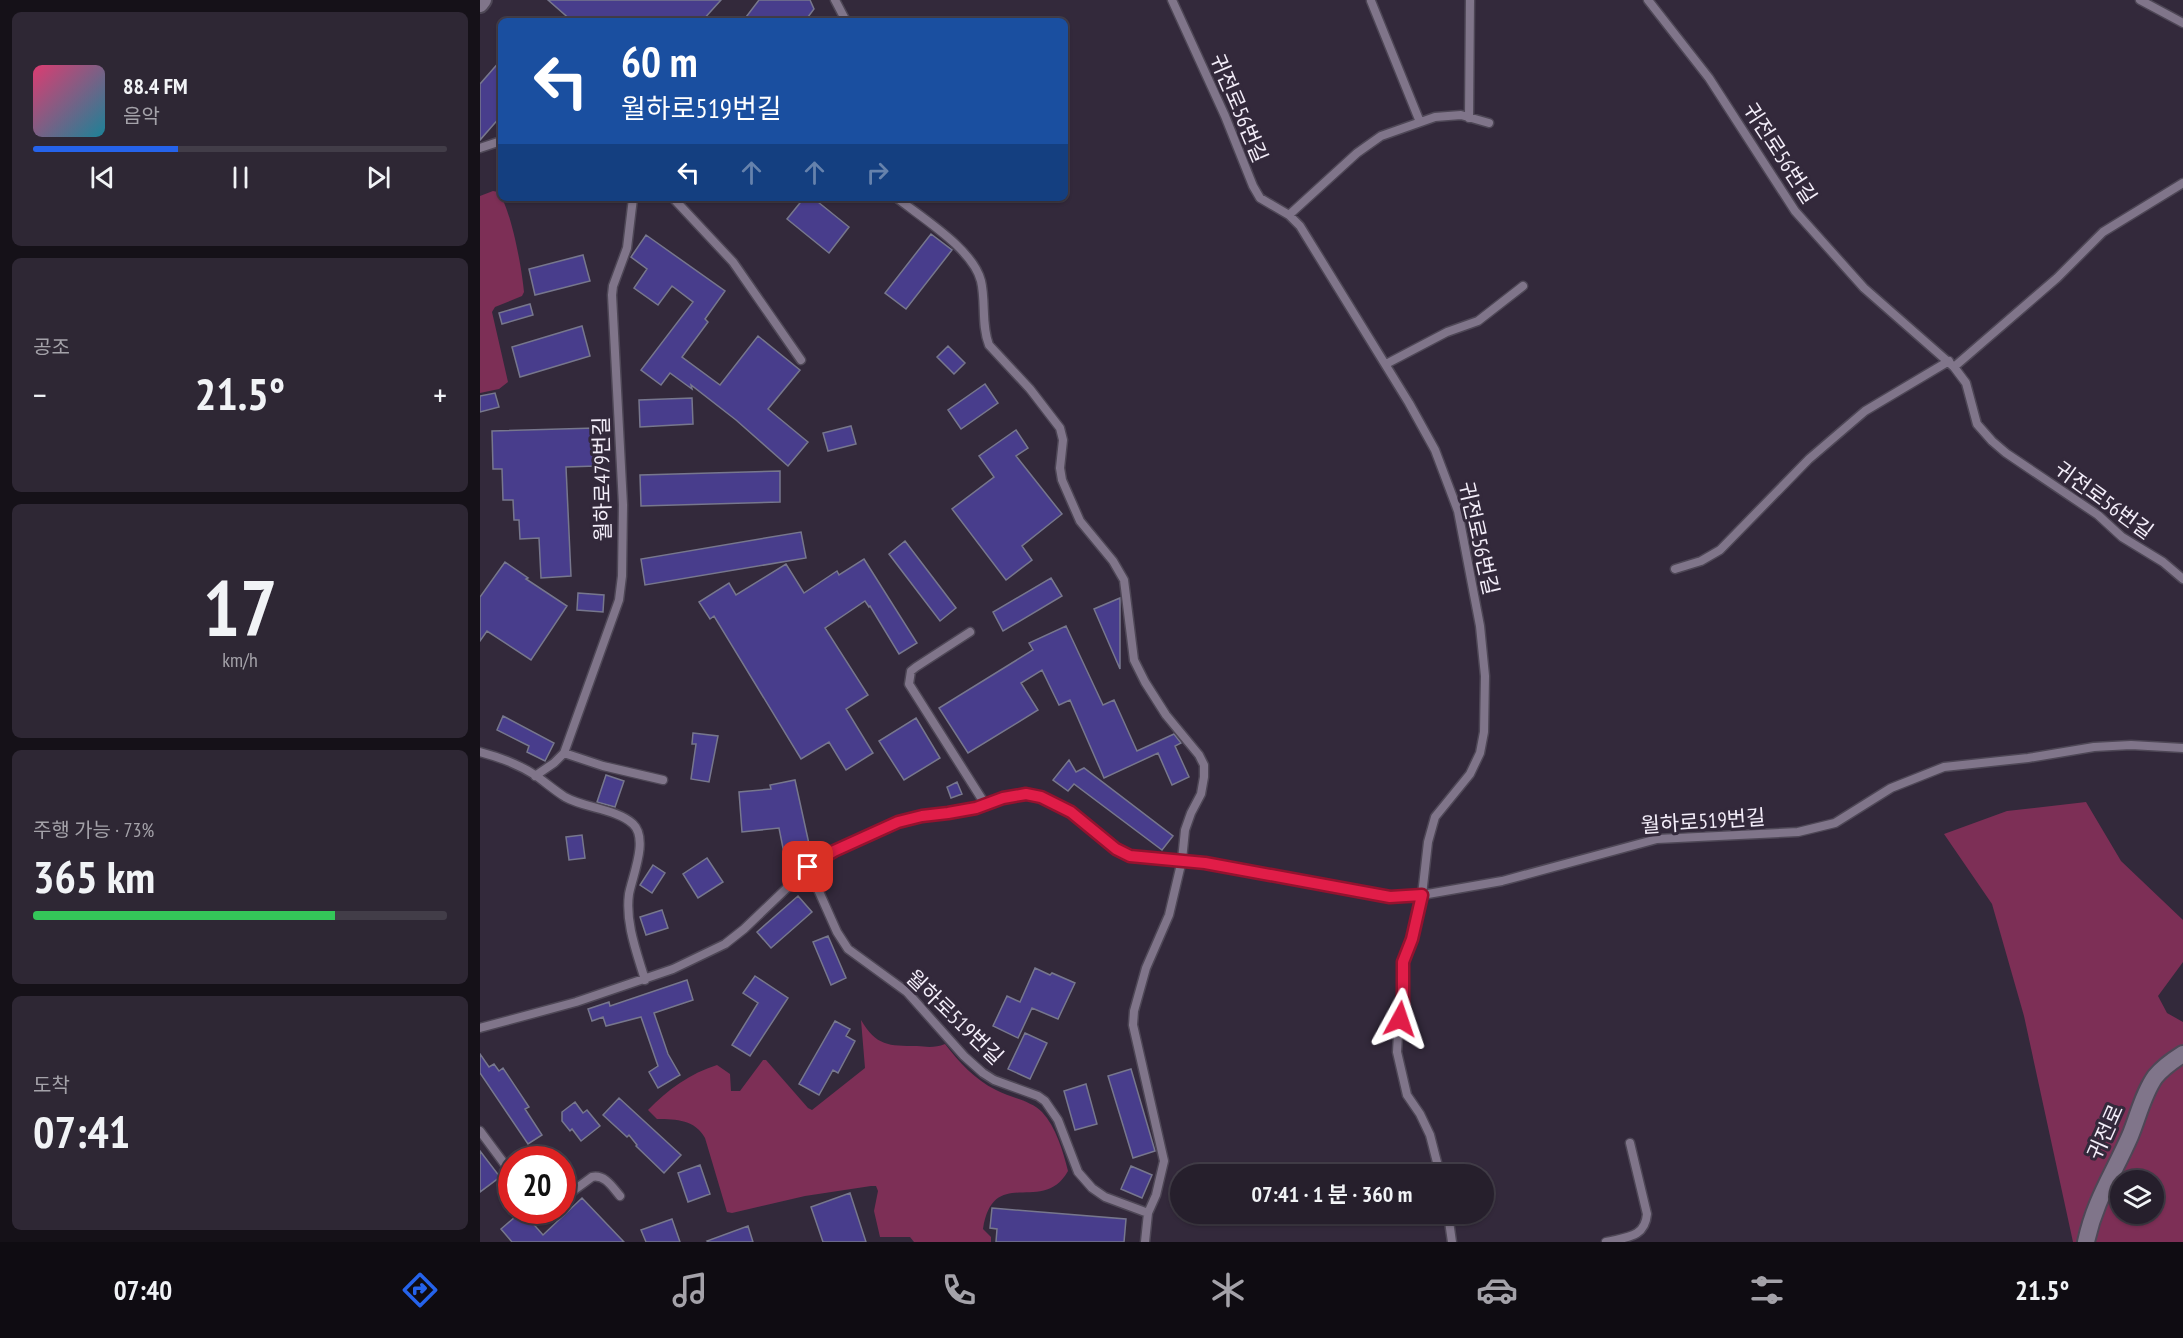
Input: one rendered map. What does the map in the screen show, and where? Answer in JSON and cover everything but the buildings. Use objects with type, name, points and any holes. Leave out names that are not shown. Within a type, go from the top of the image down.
[{"type":"street","points":[[480,4],[483,0]]},
{"type":"street","name":"귀전로","points":[[2086,1242],[2091,1217],[2129,1137],[2146,1092],[2166,1065],[2183,1054]]},
{"type":"lane","points":[[835,0],[844,18]]},
{"type":"lane","name":"귀전로56번길","points":[[1172,0],[1225,116],[1253,186],[1260,198],[1289,215],[1300,226],[1386,364],[1435,450],[1458,511],[1480,626],[1485,676],[1484,732],[1480,753],[1470,774],[1435,817],[1428,842],[1422,895],[1412,939],[1403,962],[1403,1005],[1397,1052],[1407,1095],[1430,1135],[1437,1164]]},
{"type":"lane","points":[[1469,118],[1470,0]]},
{"type":"lane","name":"귀전로56번길","points":[[1648,0],[1709,78],[1795,211],[1864,288],[1952,364],[1966,383],[1977,424],[1992,441],[2006,453],[2098,515],[2122,537],[2163,561],[2183,579]]},
{"type":"lane","points":[[2140,0],[2183,23]]},
{"type":"lane","points":[[1371,1],[1420,122]]},
{"type":"lane","points":[[1289,215],[1358,153],[1381,136],[1435,117],[1461,115],[1489,123]]},
{"type":"lane","points":[[480,148],[498,142]]},
{"type":"lane","points":[[1674,568],[1701,561],[1719,550],[1809,459],[1865,411],[1952,364],[2057,278],[2103,232],[2183,183]]},
{"type":"lane","name":"월하로479번길","points":[[564,753],[619,600],[622,576],[623,505],[612,295],[627,248],[633,201]]},
{"type":"lane","points":[[676,201],[733,262],[801,360]]},
{"type":"lane","points":[[901,201],[955,244],[975,266],[981,278],[986,337],[989,345],[1030,389],[1060,428],[1063,440],[1060,468],[1062,480],[1080,521],[1113,561],[1124,580],[1134,660],[1144,682],[1166,715],[1199,755],[1204,765],[1201,794],[1185,830],[1182,860],[1169,915],[1146,968],[1134,1011],[1133,1024],[1164,1161],[1156,1195],[1148,1213],[1144,1242]]},
{"type":"lane","points":[[1386,364],[1447,332],[1478,321],[1523,286]]},
{"type":"lane","points":[[970,632],[916,666],[911,671],[909,684],[985,804]]},
{"type":"lane","name":"월하로519번길","points":[[480,1028],[576,1002],[645,980],[725,944],[808,867],[834,851],[898,822],[948,813],[1026,794],[1041,797],[1071,812],[1116,849],[1130,856],[1182,860],[1268,873],[1390,897],[1422,895],[1502,881],[1657,839],[1818,829],[1835,823],[1891,788],[1944,767],[2028,758],[2094,747],[2131,745],[2183,748]]},
{"type":"lane","points":[[480,752],[497,756],[535,776],[566,798],[625,818],[635,825],[638,834],[639,861],[629,896],[629,910],[633,939],[645,980]]},
{"type":"lane","points":[[535,776],[564,753],[603,766],[663,780]]},
{"type":"lane","name":"월하로519번길","points":[[808,867],[837,932],[848,949],[907,992],[964,1056],[983,1073],[1045,1101],[1058,1120],[1078,1172],[1092,1188],[1106,1197],[1148,1213]]},
{"type":"lane","points":[[480,1131],[498,1155]]},
{"type":"lane","points":[[1606,1242],[1640,1233],[1646,1226],[1647,1214],[1630,1143]]},
{"type":"lane","points":[[576,1189],[592,1177],[598,1176],[603,1178],[620,1196]]},
{"type":"lane","points":[[1449,1224],[1452,1242]]},
{"type":"shaded area","points":[[493,191],[498,192],[498,201],[503,201],[518,254],[524,292],[522,296],[495,307],[492,312],[508,382],[499,389],[480,393],[480,196]]},
{"type":"shaded area","points":[[2086,802],[2121,861],[2183,920],[2183,962],[2158,996],[2167,1013],[2183,1022],[2183,1242],[2073,1242],[2024,1016],[1992,904],[1944,834],[2007,811]]},
{"type":"shaded area","points":[[861,1020],[878,1040],[891,1045],[928,1047],[945,1044],[974,1076],[996,1090],[1037,1108],[1051,1125],[1068,1171],[1058,1184],[1046,1190],[1008,1194],[997,1199],[988,1210],[983,1229],[991,1237],[991,1242],[914,1242],[910,1237],[880,1237],[874,1211],[878,1191],[876,1186],[805,1196],[732,1213],[727,1212],[705,1138],[701,1132],[685,1122],[657,1119],[648,1110],[680,1083],[717,1065],[730,1074],[731,1091],[740,1091],[763,1060],[766,1060],[812,1110],[865,1068]]},
{"type":"route","points":[[808,867],[834,851],[898,822],[976,808],[1003,798],[1026,794],[1041,797],[1071,812],[1116,849],[1130,856],[1182,860],[1268,873],[1367,894],[1390,897],[1422,895],[1412,939],[1403,962],[1403,1005],[1400,1019]]}]
